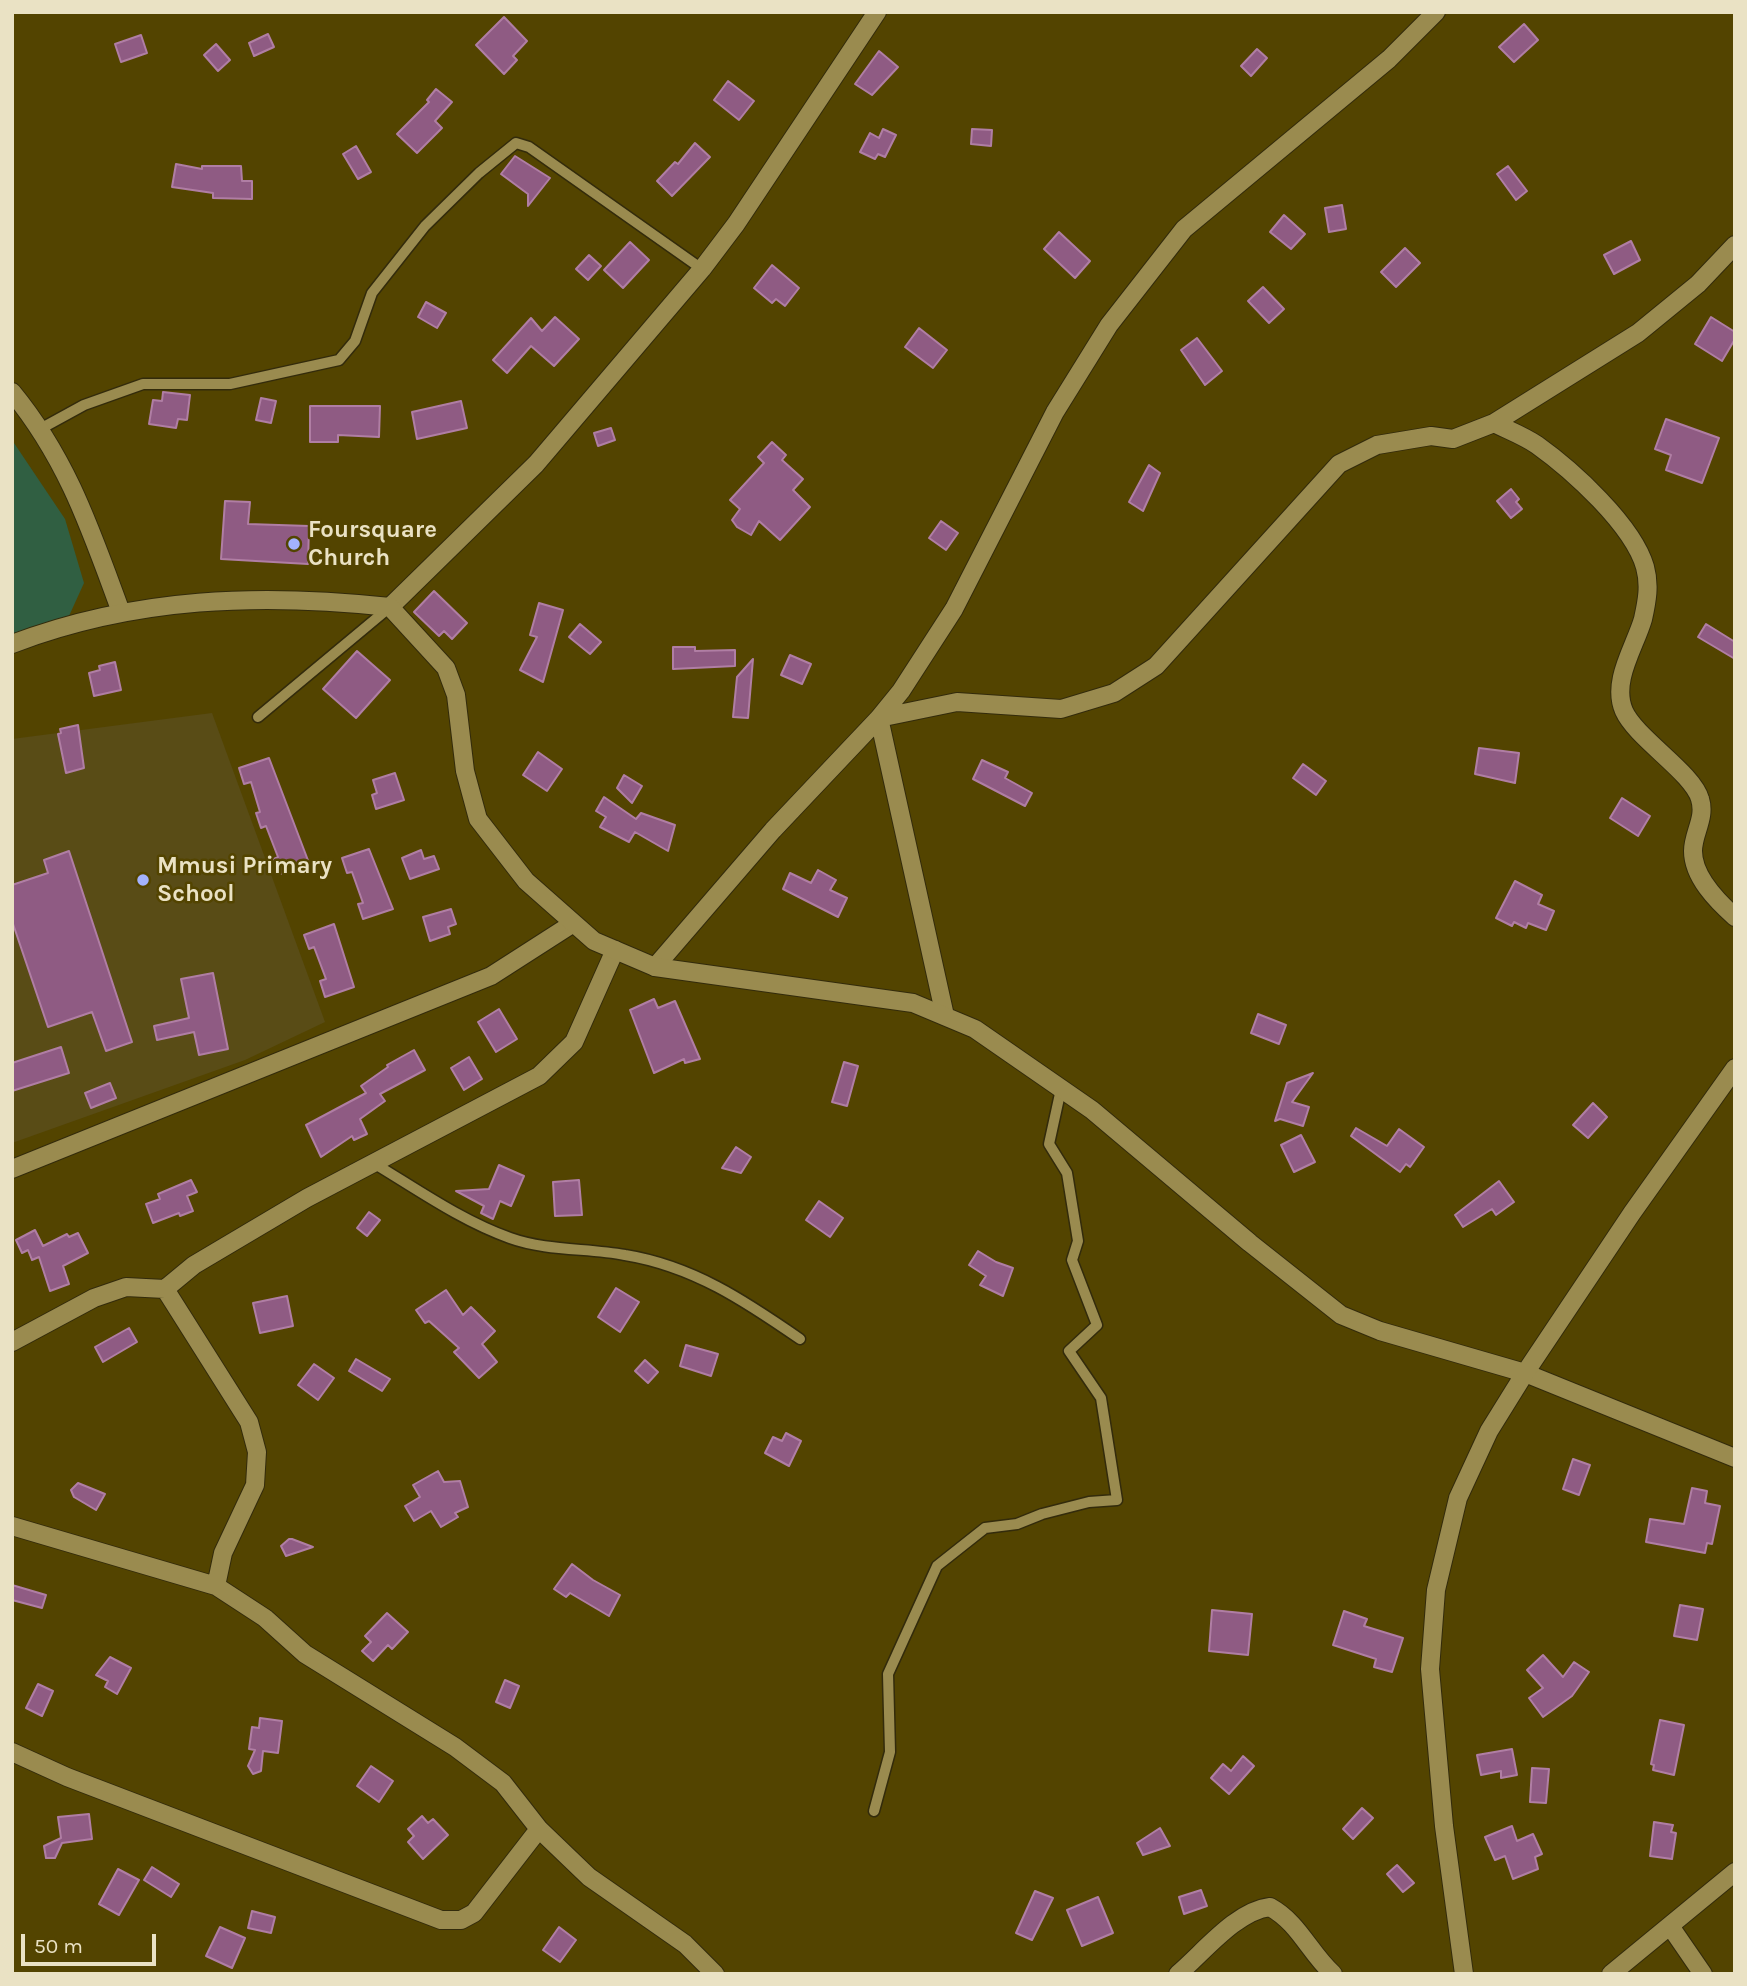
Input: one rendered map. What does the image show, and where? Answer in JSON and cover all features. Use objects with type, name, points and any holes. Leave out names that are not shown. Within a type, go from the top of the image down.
[{"type":"street","points":[[390,607],[536,464],[702,269],[736,224],[877,12]]},
{"type":"street","points":[[655,967],[773,830],[879,718],[901,691],[954,609],[1055,412],[1095,347],[1184,229],[1389,59],[1436,12]]},
{"type":"street","points":[[879,718],[957,702],[1061,709],[1114,693],[1156,666],[1339,464],[1377,445],[1431,436],[1453,439],[1494,423],[1638,333],[1698,284],[1735,245]]},
{"type":"street","points":[[12,392],[42,428],[81,504],[121,612]]},
{"type":"street","points":[[1494,423],[1535,444],[1575,477],[1630,535],[1644,566],[1648,592],[1642,621],[1621,680],[1623,710],[1700,797],[1701,822],[1693,850],[1700,877],[1720,904],[1735,917]]},
{"type":"street","points":[[12,644],[121,612],[162,605],[257,598],[314,598],[390,607],[446,668],[456,695],[465,771],[478,819],[526,881],[594,941],[655,967],[913,1003],[975,1029],[1092,1110],[1250,1244],[1341,1315],[1380,1331],[1525,1373],[1735,1458]]},
{"type":"street","points":[[879,718],[945,1016]]},
{"type":"street","points":[[12,1169],[491,976],[572,924]]},
{"type":"street","points":[[12,1342],[94,1298],[126,1287],[165,1289],[226,1245],[539,1076],[574,1042],[615,950]]},
{"type":"street","points":[[1464,1974],[1438,1765],[1430,1669],[1436,1590],[1458,1498],[1489,1431],[1525,1373],[1735,1068]]},
{"type":"street","points":[[165,1289],[249,1422],[257,1452],[255,1485],[223,1553],[216,1586]]},
{"type":"street","points":[[12,1525],[216,1586],[265,1618],[304,1654],[455,1747],[503,1783],[539,1829],[589,1877],[684,1944],[715,1974]]},
{"type":"street","points":[[12,1752],[67,1777],[441,1920],[461,1920],[474,1913],[539,1829]]},
{"type":"street","points":[[1611,1974],[1735,1872]]},
{"type":"street","points":[[1178,1974],[1236,1921],[1258,1908],[1270,1907],[1300,1931],[1333,1974]]},
{"type":"street","points":[[1670,1926],[1703,1974]]},
{"type":"lane","points":[[42,428],[84,405],[143,384],[230,384],[339,360],[355,341],[372,293],[425,226],[516,143],[522,143],[539,154],[702,269]]},
{"type":"lane","points":[[258,717],[390,607]]},
{"type":"lane","points":[[874,1811],[890,1752],[888,1674],[937,1566],[985,1528],[1017,1524],[1042,1514],[1089,1502],[1117,1500],[1101,1398],[1069,1351],[1097,1325],[1072,1260],[1078,1241],[1067,1173],[1049,1144],[1061,1088]]},
{"type":"lane","points":[[375,1164],[464,1217],[509,1238],[536,1245],[628,1255],[684,1269],[733,1293],[800,1339]]},
{"type":"shaded area","name":"Mmusi Primary School","points":[[212,713],[325,1022],[245,1060],[12,1143],[12,739]]},
{"type":"green space","points":[[12,440],[65,519],[84,583],[64,627],[12,646]]},
{"type":"building","points":[[504,17],[527,41],[513,56],[517,60],[504,74],[476,45]]},
{"type":"building","points":[[1524,24],[1538,40],[1514,62],[1499,47]]},
{"type":"building","points":[[268,34],[274,47],[254,56],[249,43]]},
{"type":"building","points":[[141,35],[147,53],[121,62],[115,44]]},
{"type":"building","points":[[216,44],[230,60],[218,71],[204,55]]},
{"type":"building","points":[[1257,49],[1267,58],[1251,76],[1241,66]]},
{"type":"building","points":[[879,51],[898,67],[872,95],[855,84]]},
{"type":"building","points":[[728,81],[754,101],[739,120],[714,100]]},
{"type":"building","points":[[436,89],[452,102],[435,121],[442,128],[417,153],[397,134],[429,102],[427,100]]},
{"type":"building","points":[[883,129],[896,135],[885,157],[878,154],[875,159],[860,152],[870,133],[879,138]]},
{"type":"building","points":[[972,129],[992,130],[991,146],[971,144]]},
{"type":"building","points":[[695,143],[710,157],[672,196],[657,181],[675,162],[678,164]]},
{"type":"building","points":[[356,146],[371,172],[358,179],[343,154]]},
{"type":"building","points":[[515,156],[550,178],[528,206],[528,194],[501,174]]},
{"type":"building","points":[[176,164],[202,169],[202,166],[241,166],[242,181],[252,181],[252,199],[213,198],[213,193],[172,187]]},
{"type":"building","points":[[1508,166],[1527,191],[1516,200],[1497,174]]},
{"type":"building","points":[[1342,205],[1346,229],[1329,232],[1325,208]]},
{"type":"building","points":[[1284,215],[1305,234],[1291,249],[1270,232]]},
{"type":"building","points":[[1059,232],[1090,261],[1075,278],[1044,249]]},
{"type":"building","points":[[1631,241],[1640,260],[1614,274],[1604,255]]},
{"type":"building","points":[[630,242],[649,260],[623,288],[604,270]]},
{"type":"building","points":[[1405,248],[1420,263],[1396,287],[1381,272]]},
{"type":"building","points":[[589,255],[601,266],[588,280],[576,269]]},
{"type":"building","points":[[772,265],[799,288],[785,306],[776,299],[772,303],[754,288]]},
{"type":"building","points":[[1263,287],[1284,309],[1269,323],[1248,301]]},
{"type":"building","points":[[426,302],[446,313],[437,328],[418,317]]},
{"type":"building","points":[[555,317],[579,339],[554,366],[531,346],[507,373],[493,360],[531,318],[542,331]]},
{"type":"building","points":[[1711,317],[1735,332],[1735,339],[1722,361],[1695,344]]},
{"type":"building","points":[[919,328],[947,350],[933,368],[905,347]]},
{"type":"building","points":[[1197,338],[1222,371],[1205,385],[1181,350]]},
{"type":"building","points":[[163,392],[190,395],[187,420],[178,419],[176,428],[149,424],[153,400],[162,401]]},
{"type":"building","points":[[261,398],[276,401],[271,423],[256,420]]},
{"type":"building","points":[[461,401],[467,428],[417,439],[412,412]]},
{"type":"building","points":[[310,406],[380,406],[379,437],[338,435],[338,442],[310,442]]},
{"type":"building","points":[[1666,419],[1719,438],[1702,483],[1666,470],[1671,455],[1655,449]]},
{"type":"building","points":[[611,428],[615,440],[598,446],[594,433]]},
{"type":"building","points":[[772,442],[786,455],[782,460],[803,479],[793,490],[810,507],[780,540],[759,521],[751,535],[737,527],[732,520],[740,509],[730,500],[764,463],[758,457]]},
{"type":"building","points":[[1149,465],[1160,473],[1143,511],[1129,502]]},
{"type":"building","points":[[1511,489],[1519,499],[1516,502],[1522,509],[1511,518],[1497,501]]},
{"type":"building","points":[[225,501],[250,502],[248,524],[309,526],[308,564],[221,559]]},
{"type":"building","points":[[941,521],[958,533],[946,550],[929,538]]},
{"type":"building","points":[[434,591],[467,623],[452,639],[444,631],[439,636],[414,612]]},
{"type":"building","points":[[539,603],[563,610],[543,682],[520,670],[537,637],[530,635]]},
{"type":"building","points":[[580,624],[601,642],[590,654],[569,637]]},
{"type":"building","points":[[1706,624],[1735,642],[1735,659],[1698,637]]},
{"type":"building","points":[[673,647],[695,647],[695,651],[735,650],[735,666],[673,669]]},
{"type":"building","points":[[357,651],[390,680],[356,718],[323,689]]},
{"type":"building","points":[[790,655],[811,664],[802,684],[781,675]]},
{"type":"building","points":[[753,659],[748,718],[733,717],[737,677]]},
{"type":"building","points":[[115,662],[121,690],[94,696],[89,673],[100,670],[99,666]]},
{"type":"building","points":[[78,725],[84,768],[66,773],[58,734],[61,733],[60,729]]},
{"type":"building","points":[[1479,748],[1519,753],[1515,783],[1475,774]]},
{"type":"building","points":[[538,752],[562,769],[547,791],[523,775]]},
{"type":"building","points":[[269,758],[309,863],[280,874],[274,859],[278,857],[266,826],[261,828],[256,813],[260,812],[251,782],[244,784],[239,768]]},
{"type":"building","points":[[982,760],[1008,772],[1005,778],[1032,793],[1025,806],[973,779]]},
{"type":"building","points":[[1303,764],[1326,781],[1316,795],[1293,778]]},
{"type":"building","points":[[395,773],[404,800],[376,809],[372,795],[377,793],[373,780]]},
{"type":"building","points":[[624,775],[642,786],[632,803],[617,788]]},
{"type":"building","points":[[604,797],[636,819],[641,813],[675,825],[668,851],[635,832],[629,842],[600,827],[606,817],[596,811]]},
{"type":"building","points":[[1622,798],[1650,816],[1638,836],[1610,818]]},
{"type":"building","points":[[369,849],[393,909],[363,919],[358,904],[363,903],[352,872],[347,873],[342,858]]},
{"type":"building","points":[[421,850],[424,859],[434,856],[439,869],[410,879],[402,858]]},
{"type":"building","points":[[69,851],[132,1042],[106,1051],[92,1012],[48,1027],[12,921],[12,885],[48,873],[44,860]]},
{"type":"building","points":[[818,870],[836,880],[830,890],[847,898],[838,917],[783,889],[790,873],[811,883]]},
{"type":"building","points":[[1515,881],[1542,895],[1538,904],[1554,911],[1546,930],[1528,923],[1526,928],[1514,922],[1512,926],[1496,918]]},
{"type":"building","points":[[451,909],[456,924],[448,927],[450,934],[430,941],[423,917]]},
{"type":"building","points":[[334,924],[354,987],[325,997],[320,981],[326,979],[314,947],[309,949],[304,935]]},
{"type":"building","points":[[213,973],[228,1049],[199,1055],[194,1032],[157,1040],[154,1026],[189,1018],[181,979]]},
{"type":"building","points":[[654,999],[658,1008],[675,1001],[700,1059],[685,1063],[684,1059],[654,1073],[630,1010]]},
{"type":"building","points":[[499,1009],[517,1039],[496,1052],[478,1022]]},
{"type":"building","points":[[1258,1014],[1286,1025],[1279,1044],[1251,1033]]},
{"type":"building","points":[[61,1047],[69,1073],[12,1091],[12,1063]]},
{"type":"building","points":[[414,1050],[425,1070],[380,1094],[385,1101],[360,1119],[367,1134],[354,1140],[352,1136],[321,1157],[306,1125],[366,1093],[361,1086],[388,1067],[387,1065]]},
{"type":"building","points":[[469,1057],[482,1079],[464,1090],[451,1068]]},
{"type":"building","points":[[844,1062],[858,1066],[847,1106],[832,1102]]},
{"type":"building","points":[[1313,1073],[1292,1102],[1309,1107],[1303,1126],[1280,1119],[1275,1121],[1287,1083]]},
{"type":"building","points":[[110,1083],[116,1098],[91,1108],[85,1093]]},
{"type":"building","points":[[1593,1103],[1607,1117],[1588,1138],[1573,1125]]},
{"type":"building","points":[[1356,1128],[1387,1146],[1399,1129],[1424,1147],[1410,1167],[1406,1164],[1400,1172],[1351,1136]]},
{"type":"building","points":[[1301,1135],[1315,1162],[1294,1172],[1281,1145]]},
{"type":"building","points":[[736,1147],[751,1157],[741,1173],[722,1168]]},
{"type":"building","points":[[499,1165],[524,1176],[511,1206],[500,1201],[493,1219],[481,1213],[484,1206],[456,1191],[489,1189]]},
{"type":"building","points":[[191,1180],[197,1192],[187,1196],[193,1211],[180,1216],[179,1213],[153,1223],[146,1204],[160,1199],[158,1194]]},
{"type":"building","points":[[579,1180],[582,1215],[555,1216],[553,1182]]},
{"type":"building","points":[[1499,1181],[1514,1202],[1496,1215],[1492,1209],[1463,1227],[1455,1215]]},
{"type":"building","points":[[819,1201],[843,1218],[830,1237],[806,1220]]},
{"type":"building","points":[[369,1212],[380,1220],[367,1236],[357,1228]]},
{"type":"building","points":[[35,1230],[43,1246],[67,1234],[69,1237],[78,1233],[88,1253],[63,1266],[69,1284],[50,1291],[39,1257],[32,1260],[28,1250],[22,1253],[16,1240]]},
{"type":"building","points":[[978,1251],[1013,1268],[1003,1296],[980,1285],[986,1276],[969,1265]]},
{"type":"building","points":[[616,1288],[639,1302],[620,1332],[598,1317]]},
{"type":"building","points":[[446,1290],[463,1315],[471,1307],[495,1331],[482,1344],[497,1362],[479,1378],[454,1352],[459,1348],[429,1321],[425,1323],[416,1310]]},
{"type":"building","points":[[287,1296],[293,1326],[260,1333],[253,1303]]},
{"type":"building","points":[[129,1328],[137,1342],[103,1362],[95,1347]]},
{"type":"building","points":[[686,1345],[718,1354],[711,1376],[680,1366]]},
{"type":"building","points":[[356,1359],[390,1379],[382,1391],[349,1371]]},
{"type":"building","points":[[645,1360],[658,1372],[648,1383],[635,1371]]},
{"type":"building","points":[[314,1364],[334,1378],[318,1400],[298,1385]]},
{"type":"building","points":[[786,1433],[801,1441],[789,1466],[765,1453],[773,1437],[782,1441]]},
{"type":"building","points":[[1573,1459],[1590,1465],[1579,1495],[1563,1489]]},
{"type":"building","points":[[438,1471],[444,1482],[460,1481],[468,1507],[455,1513],[458,1517],[441,1527],[431,1511],[414,1521],[405,1506],[420,1497],[413,1485]]},
{"type":"building","points":[[78,1483],[105,1494],[96,1510],[74,1497],[71,1490]]},
{"type":"building","points":[[1692,1488],[1707,1491],[1705,1503],[1720,1506],[1712,1544],[1707,1543],[1705,1553],[1646,1542],[1650,1519],[1684,1524]]},
{"type":"building","points":[[289,1539],[313,1547],[286,1556],[281,1546]]},
{"type":"building","points":[[572,1564],[620,1595],[609,1616],[570,1593],[566,1597],[554,1589]]},
{"type":"building","points":[[12,1585],[46,1595],[42,1608],[12,1600]]},
{"type":"building","points":[[1680,1605],[1703,1609],[1697,1640],[1674,1636]]},
{"type":"building","points":[[1212,1610],[1252,1614],[1248,1655],[1209,1651]]},
{"type":"building","points":[[1344,1611],[1367,1619],[1364,1626],[1403,1638],[1392,1672],[1374,1667],[1376,1659],[1333,1645]]},
{"type":"building","points":[[387,1613],[408,1632],[392,1649],[388,1645],[373,1661],[362,1651],[371,1642],[365,1636]]},
{"type":"building","points":[[1543,1655],[1563,1677],[1574,1662],[1589,1672],[1572,1696],[1543,1717],[1529,1698],[1543,1688],[1527,1670]]},
{"type":"building","points":[[110,1657],[131,1668],[117,1694],[105,1687],[108,1681],[96,1675]]},
{"type":"building","points":[[505,1680],[519,1686],[510,1708],[496,1702]]},
{"type":"building","points":[[38,1684],[53,1691],[42,1716],[26,1708]]},
{"type":"building","points":[[260,1718],[282,1721],[278,1753],[263,1751],[261,1771],[253,1774],[248,1766],[255,1750],[249,1749],[252,1727],[259,1728]]},
{"type":"building","points":[[1660,1720],[1684,1725],[1674,1775],[1653,1770],[1654,1765],[1651,1764]]},
{"type":"building","points":[[1512,1749],[1517,1775],[1501,1778],[1501,1771],[1481,1775],[1477,1755]]},
{"type":"building","points":[[1243,1756],[1254,1766],[1229,1794],[1211,1778],[1223,1764],[1231,1771]]},
{"type":"building","points":[[371,1766],[393,1781],[379,1802],[357,1786]]},
{"type":"building","points":[[1532,1768],[1549,1769],[1546,1803],[1530,1802]]},
{"type":"building","points":[[1362,1808],[1373,1818],[1353,1839],[1343,1829]]},
{"type":"building","points":[[89,1814],[92,1839],[62,1843],[55,1858],[46,1858],[44,1846],[61,1838],[58,1817]]},
{"type":"building","points":[[422,1816],[428,1823],[433,1819],[448,1835],[423,1859],[408,1842],[414,1836],[408,1829]]},
{"type":"building","points":[[1654,1822],[1673,1825],[1671,1832],[1676,1833],[1672,1859],[1650,1856]]},
{"type":"building","points":[[1512,1826],[1517,1841],[1533,1834],[1542,1854],[1535,1857],[1538,1869],[1513,1879],[1505,1856],[1495,1860],[1485,1837]]},
{"type":"building","points":[[1160,1828],[1170,1846],[1143,1855],[1137,1843]]},
{"type":"building","points":[[1397,1865],[1414,1883],[1403,1892],[1387,1874]]},
{"type":"building","points":[[152,1867],[179,1884],[171,1897],[144,1880]]},
{"type":"building","points":[[118,1869],[139,1880],[119,1915],[99,1904]]},
{"type":"building","points":[[1201,1890],[1207,1906],[1184,1914],[1179,1897]]},
{"type":"building","points":[[1035,1891],[1053,1898],[1032,1940],[1016,1933]]},
{"type":"building","points":[[1098,1897],[1113,1933],[1082,1946],[1067,1910]]},
{"type":"building","points":[[252,1911],[275,1917],[271,1933],[248,1928]]},
{"type":"building","points":[[220,1927],[245,1938],[232,1968],[206,1956]]},
{"type":"building","points":[[559,1927],[576,1940],[560,1962],[543,1950]]},
{"type":"place","name":"Foursquare Church","points":[[294,544]]},
{"type":"place","name":"Mmusi Primary School","points":[[143,880]]}]
